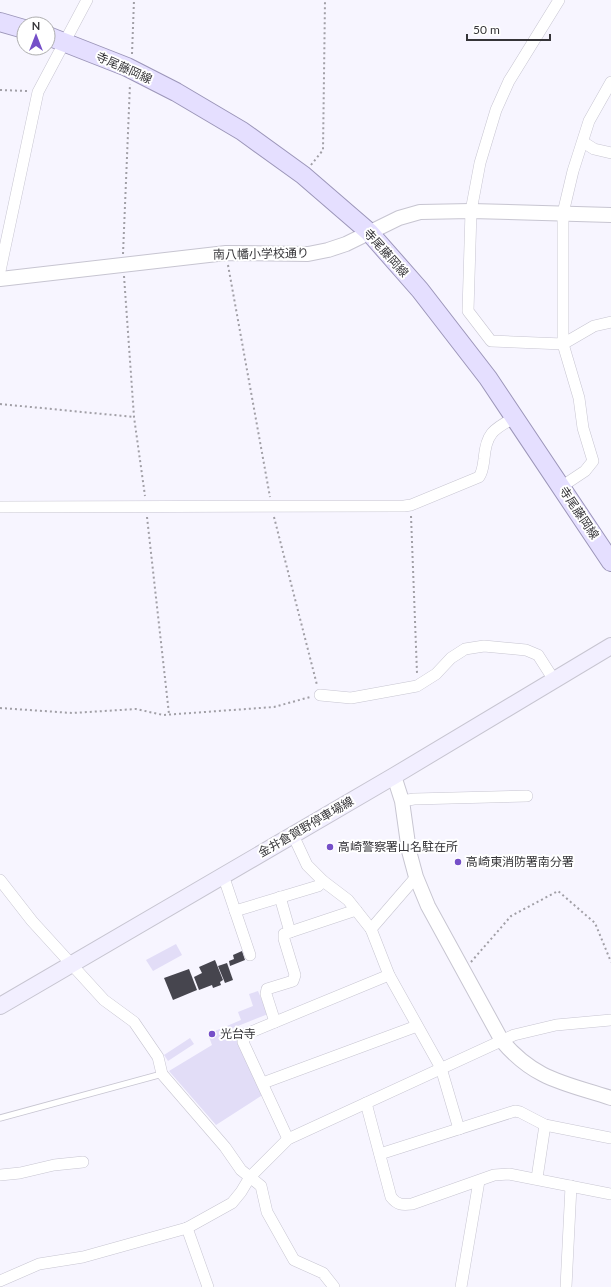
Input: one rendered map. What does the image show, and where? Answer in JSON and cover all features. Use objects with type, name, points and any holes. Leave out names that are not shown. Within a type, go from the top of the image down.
[{"type":"main road","points":[[0,22],[16,27]]},
{"type":"main road","name":"寺尾藤岡線","points":[[56,40],[131,69],[176,92],[242,131],[303,175],[369,232],[420,290],[488,378],[611,562]]},
{"type":"main road","name":"金井倉賀野停車場線","points":[[0,1006],[394,776],[611,646]]},
{"type":"street","points":[[56,40],[87,0]]},
{"type":"street","points":[[559,0],[509,80],[496,110],[480,163],[470,211],[468,310],[490,341],[563,344],[594,326],[611,322]]},
{"type":"street","points":[[0,272],[38,92],[50,56]]},
{"type":"street","points":[[561,487],[586,471],[593,461],[582,428],[579,398],[563,344],[563,213],[573,171],[589,121],[611,82]]},
{"type":"street","points":[[583,142],[594,149],[611,153]]},
{"type":"street","name":"南八幡小学校通り","points":[[0,279],[226,253],[308,254],[328,250],[346,244],[399,218],[420,212],[470,211],[611,215]]},
{"type":"street","points":[[0,507],[411,505],[479,477],[482,472],[484,449],[489,435],[499,426],[514,418]]},
{"type":"street","points":[[320,695],[351,698],[417,686],[436,674],[451,658],[465,649],[484,646],[526,650],[538,655],[554,680]]},
{"type":"street","points":[[394,776],[402,801],[409,850],[416,877],[428,906],[502,1041],[519,1058],[544,1076],[558,1082],[611,1098]]},
{"type":"street","points":[[402,801],[414,799],[527,796]]},
{"type":"street","points":[[293,835],[306,865],[323,881],[348,900],[371,929],[389,975],[441,1068],[459,1129]]},
{"type":"street","points":[[223,875],[250,955]]},
{"type":"street","points":[[371,929],[416,877]]},
{"type":"street","points":[[0,880],[32,921],[73,964],[104,1000],[134,1022],[158,1057],[162,1074],[225,1147],[241,1170],[261,1186],[267,1212],[294,1260],[323,1274],[334,1287]]},
{"type":"street","points":[[235,911],[318,886],[323,881]]},
{"type":"street","points":[[280,898],[290,932]]},
{"type":"street","points":[[275,1022],[266,994],[267,988],[293,981],[295,975],[284,939],[284,934],[356,910]]},
{"type":"street","points":[[288,1139],[244,1042],[246,1034],[389,975]]},
{"type":"street","points":[[0,1282],[39,1264],[83,1257],[187,1228],[232,1203],[250,1178],[288,1139],[441,1068],[520,1034],[556,1025],[611,1020]]},
{"type":"street","points":[[263,1083],[417,1026]]},
{"type":"street","points":[[366,1103],[391,1197],[395,1203],[400,1205],[412,1204],[479,1181],[494,1174],[509,1174],[537,1178],[611,1194]]},
{"type":"street","points":[[380,1154],[515,1112],[520,1112],[545,1125],[611,1138]]},
{"type":"street","points":[[537,1178],[545,1125]]},
{"type":"street","points":[[0,1175],[20,1173],[54,1165],[83,1162]]},
{"type":"street","points":[[461,1287],[479,1181]]},
{"type":"street","points":[[566,1287],[571,1186]]},
{"type":"street","points":[[187,1228],[208,1287]]},
{"type":"lane","points":[[0,1118],[21,1114],[162,1074]]},
{"type":"path","points":[[134,0],[123,266],[134,417],[146,506],[169,714]]},
{"type":"path","points":[[303,175],[323,150],[325,0]]},
{"type":"path","points":[[0,90],[38,92]]},
{"type":"path","points":[[0,708],[72,713],[136,709],[163,715],[274,707],[320,695],[272,505],[226,253]]},
{"type":"path","points":[[0,404],[134,417]]},
{"type":"path","points":[[411,505],[417,686]]},
{"type":"path","points":[[462,969],[474,960],[511,916],[558,891],[595,923],[611,962]]},
{"type":"shaded area","points":[[176,944],[182,955],[153,971],[146,960]]},
{"type":"shaded area","points":[[258,991],[268,1014],[233,1028],[264,1094],[216,1125],[169,1071],[212,1045],[208,1034],[241,1020],[238,1012],[253,1006],[249,994]]},
{"type":"shaded area","points":[[190,1038],[194,1044],[168,1061],[164,1055]]},
{"type":"building","points":[[242,951],[245,960],[230,966],[229,961],[234,959],[233,955]]},
{"type":"building","points":[[215,960],[223,980],[220,982],[221,985],[213,988],[212,985],[199,990],[194,977],[202,973],[199,967]]},
{"type":"building","points":[[227,963],[233,980],[225,983],[218,966]]},
{"type":"building","points":[[189,969],[197,990],[173,1000],[164,978]]},
{"type":"place","name":"高崎警察署山名駐在所","points":[[330,847]]},
{"type":"place","name":"高崎東消防署南分署","points":[[458,862]]},
{"type":"place","name":"光台寺","points":[[212,1034]]}]
